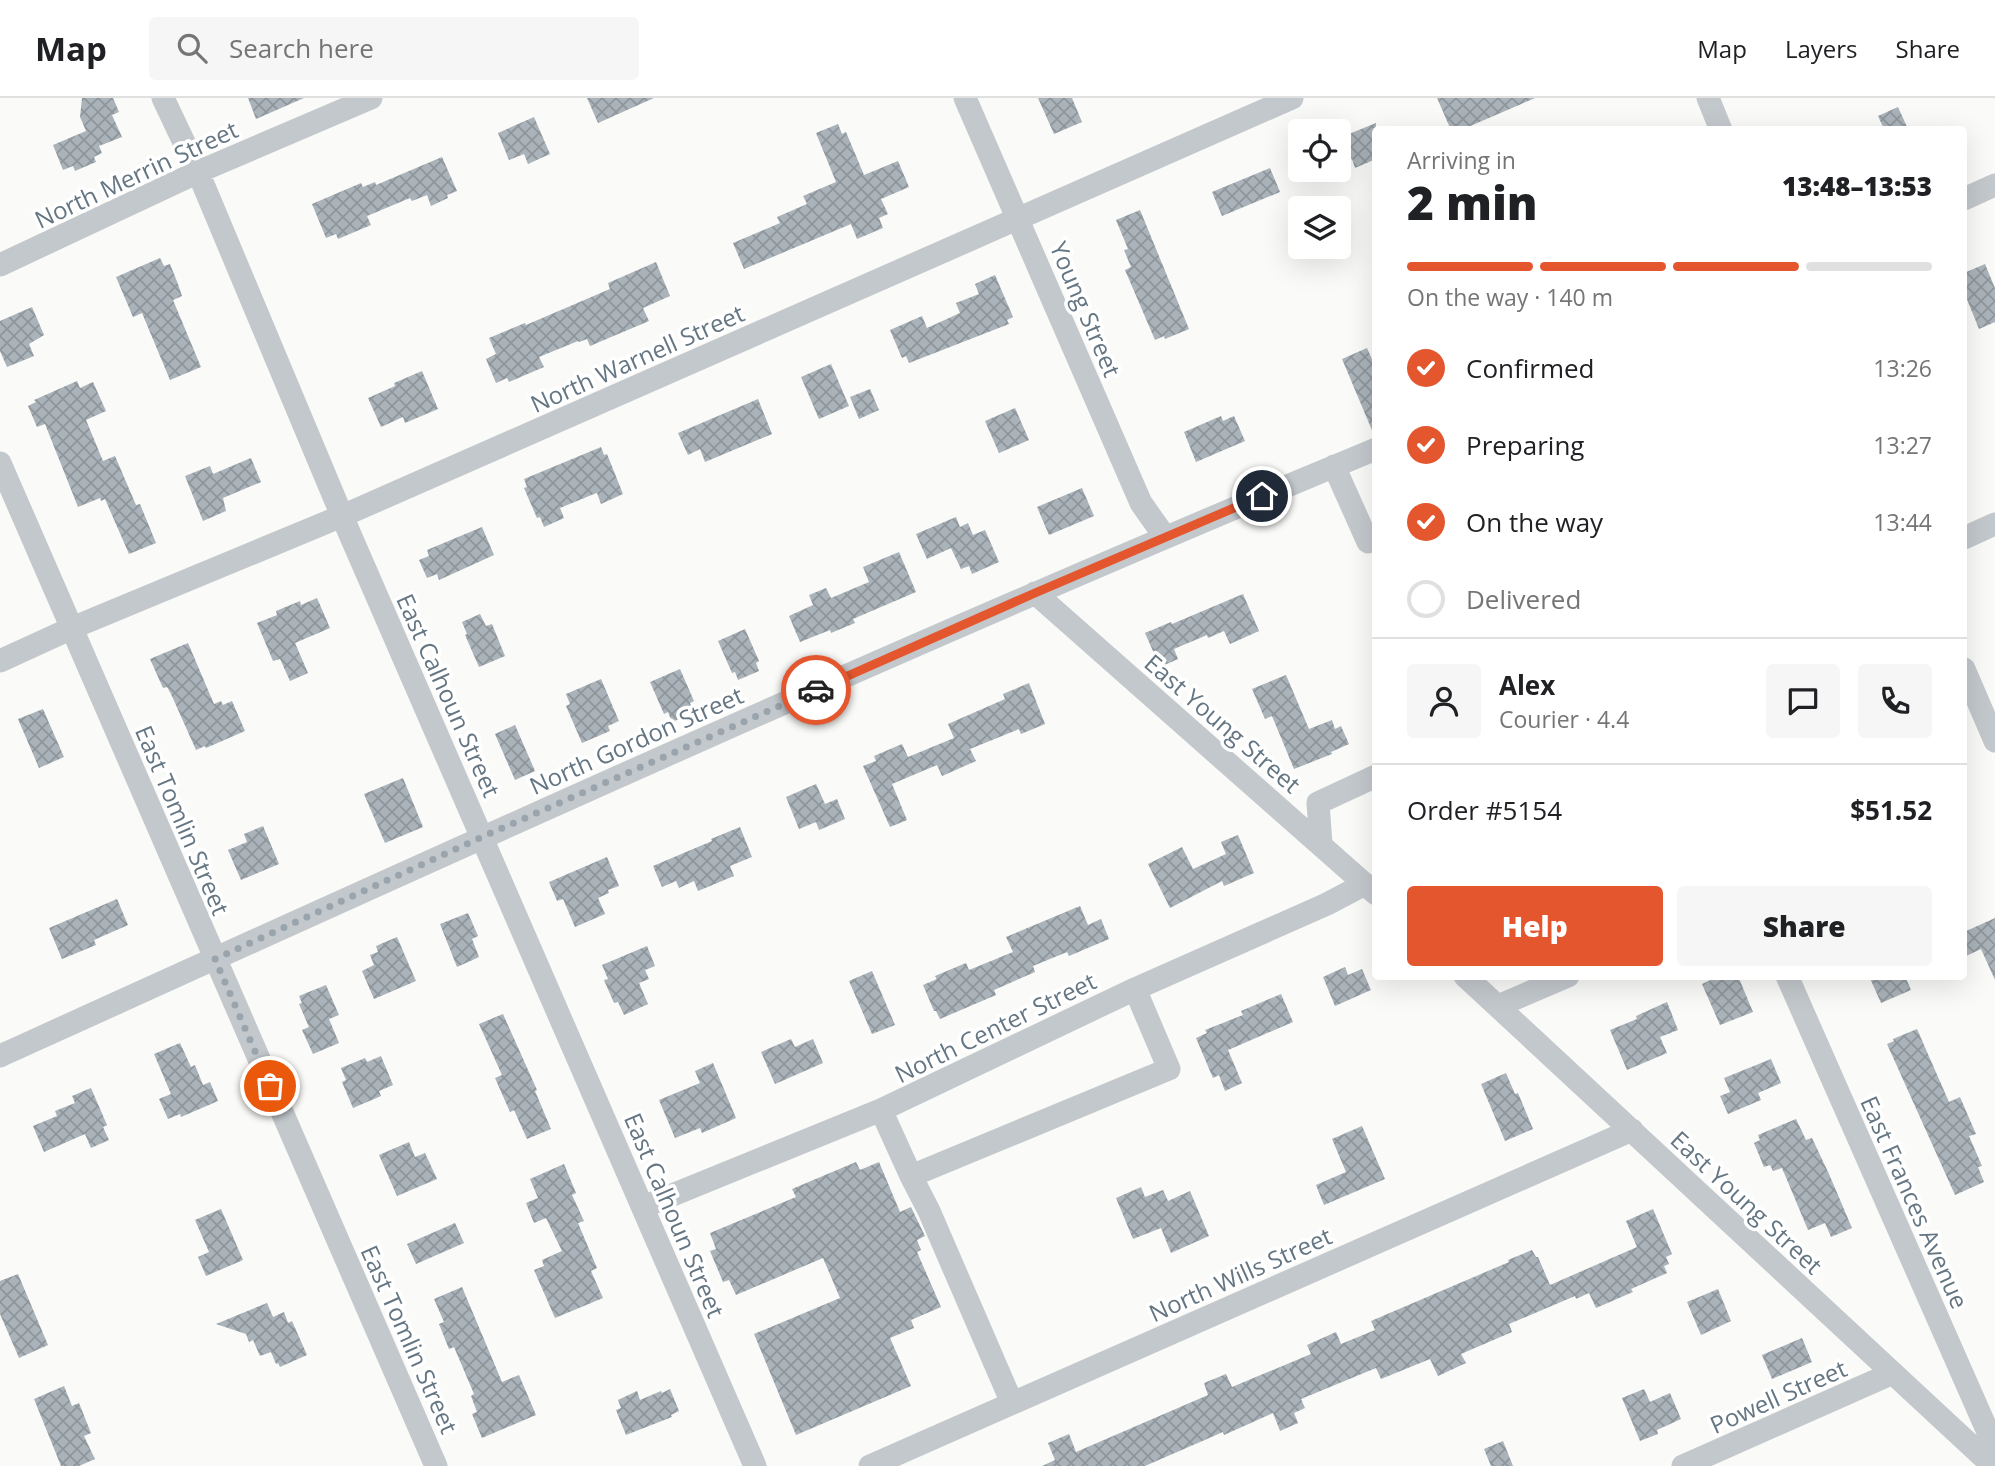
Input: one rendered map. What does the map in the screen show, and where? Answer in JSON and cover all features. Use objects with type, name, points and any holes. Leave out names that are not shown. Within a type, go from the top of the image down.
[{"type":"street","name":"East Calhoun Street","points":[[163,98],[198,172],[342,516],[755,1466]]},
{"type":"street","name":"North Merrin Street","points":[[0,265],[198,172],[371,98]]},
{"type":"street","name":"Young Street","points":[[965,98],[1140,503],[1166,537]]},
{"type":"street","name":"North Warnell Street","points":[[0,661],[72,628],[342,516],[1292,98]]},
{"type":"street","points":[[1708,98],[1719,126]]},
{"type":"street","points":[[1967,198],[1995,185]]},
{"type":"street","name":"North Gordon Street","points":[[0,1056],[482,837],[1035,593],[1372,451]]},
{"type":"street","name":"East Tomlin Street","points":[[0,463],[436,1466]]},
{"type":"street","points":[[1334,466],[1368,542],[1372,540]]},
{"type":"street","points":[[1967,537],[1995,524]]},
{"type":"street","name":"East Young Street","points":[[1035,593],[1370,889]]},
{"type":"street","points":[[1967,676],[1995,741]]},
{"type":"street","points":[[1321,844],[1318,803],[1372,778]]},
{"type":"street","name":"North Center Street","points":[[643,1207],[881,1110],[1135,989],[1327,904],[1370,889]]},
{"type":"street","name":"East Young Street","points":[[1469,980],[1993,1466]]},
{"type":"street","points":[[1498,1006],[1560,980]]},
{"type":"street","name":"East Frances Avenue","points":[[1789,980],[1995,1448]]},
{"type":"street","points":[[911,1176],[1170,1069],[1135,989]]},
{"type":"street","points":[[881,1110],[929,1211],[1012,1404]]},
{"type":"street","name":"North Wills Street","points":[[870,1466],[1632,1130]]},
{"type":"street","name":"Powell Street","points":[[1683,1466],[1894,1373]]},
{"type":"building","points":[[82,98],[113,98],[119,112],[112,115],[122,137],[99,146],[102,153],[94,157],[96,162],[75,171],[73,166],[63,170],[53,145],[86,131],[80,117]]},
{"type":"building","points":[[248,98],[304,98],[256,119]]},
{"type":"building","points":[[587,98],[654,98],[598,123]]},
{"type":"building","points":[[1038,98],[1072,98],[1082,122],[1054,134]]},
{"type":"building","points":[[1437,98],[1535,98],[1470,126],[1449,126]]},
{"type":"building","points":[[1898,107],[1907,126],[1883,126],[1878,116]]},
{"type":"building","points":[[534,117],[550,154],[528,164],[524,154],[509,160],[498,133]]},
{"type":"building","points":[[1376,123],[1376,126],[1372,126],[1372,161],[1355,168],[1351,133]]},
{"type":"building","points":[[838,124],[842,134],[846,132],[864,175],[898,161],[909,187],[881,199],[888,214],[879,218],[883,228],[857,239],[851,224],[744,269],[733,243],[780,223],[777,217],[807,204],[803,196],[836,182],[816,133]]},
{"type":"building","points":[[442,157],[457,191],[447,195],[448,198],[431,206],[427,195],[412,201],[410,198],[367,216],[371,225],[338,239],[336,234],[326,238],[312,204],[361,183],[363,187],[375,182],[376,185]]},
{"type":"building","points":[[1270,168],[1280,192],[1222,216],[1212,192]]},
{"type":"building","points":[[1140,210],[1189,329],[1165,339],[1164,336],[1155,340],[1125,270],[1131,267],[1124,250],[1128,249],[1116,220]]},
{"type":"building","points":[[160,258],[164,266],[170,264],[178,284],[182,296],[173,300],[201,367],[170,380],[142,313],[133,317],[116,277]]},
{"type":"building","points":[[656,262],[670,296],[643,308],[649,321],[590,346],[587,339],[578,341],[539,357],[544,367],[509,382],[507,378],[496,383],[486,359],[496,354],[489,338],[610,289],[608,283]]},
{"type":"building","points":[[1985,264],[1995,288],[1995,322],[1979,329],[1967,299],[1967,272]]},
{"type":"building","points":[[995,275],[1013,317],[1007,320],[1009,324],[909,363],[906,356],[902,358],[890,330],[922,316],[927,328],[960,313],[956,303],[979,294],[975,284]]},
{"type":"building","points":[[32,307],[44,335],[29,344],[34,356],[7,367],[0,351],[0,321]]},
{"type":"building","points":[[1367,348],[1372,359],[1372,430],[1342,359]]},
{"type":"building","points":[[831,364],[849,406],[819,419],[801,377]]},
{"type":"building","points":[[422,371],[438,409],[405,423],[403,417],[381,427],[368,398]]},
{"type":"building","points":[[77,381],[80,388],[93,382],[106,411],[86,420],[103,461],[115,456],[136,505],[140,504],[156,543],[129,554],[105,499],[101,501],[100,498],[78,507],[45,424],[37,427],[28,406],[36,402],[34,400]]},
{"type":"building","points":[[870,389],[879,410],[859,419],[850,397]]},
{"type":"building","points":[[758,399],[772,434],[705,462],[700,449],[688,455],[678,433]]},
{"type":"building","points":[[1015,408],[1029,440],[999,453],[985,421]]},
{"type":"building","points":[[1221,416],[1223,421],[1234,416],[1245,441],[1196,462],[1184,432]]},
{"type":"building","points":[[601,447],[604,455],[607,454],[623,494],[601,504],[597,493],[560,508],[564,518],[544,527],[540,517],[537,518],[524,488],[527,487],[524,479]]},
{"type":"building","points":[[251,458],[261,482],[223,498],[226,511],[203,521],[185,476],[210,466],[213,474]]},
{"type":"building","points":[[1082,488],[1094,516],[1049,535],[1037,507]]},
{"type":"building","points":[[956,517],[960,527],[968,523],[973,535],[985,530],[999,562],[972,574],[969,566],[961,569],[951,548],[927,559],[916,534]]},
{"type":"building","points":[[482,527],[494,555],[439,580],[437,574],[427,578],[419,560],[429,556],[427,550]]},
{"type":"building","points":[[899,552],[916,592],[853,619],[855,623],[800,642],[789,616],[813,605],[809,595],[826,588],[831,598],[869,582],[863,567]]},
{"type":"building","points":[[1243,594],[1259,631],[1230,644],[1224,631],[1208,638],[1207,635],[1174,649],[1178,659],[1160,667],[1145,633]]},
{"type":"building","points":[[317,598],[330,628],[295,643],[308,673],[290,681],[280,659],[273,661],[257,623],[300,601],[301,605]]},
{"type":"building","points":[[480,614],[486,626],[492,624],[505,656],[479,667],[462,622]]},
{"type":"building","points":[[745,629],[759,661],[756,663],[759,671],[738,680],[735,672],[732,673],[718,641]]},
{"type":"building","points":[[188,643],[214,704],[221,701],[223,705],[232,701],[245,731],[196,750],[171,694],[167,687],[163,688],[150,659]]},
{"type":"building","points":[[680,669],[694,701],[690,703],[694,713],[672,722],[668,712],[664,714],[650,682]]},
{"type":"building","points":[[1286,675],[1309,729],[1332,720],[1335,729],[1341,726],[1349,744],[1294,769],[1272,716],[1265,719],[1252,689]]},
{"type":"building","points":[[601,679],[619,721],[608,726],[610,731],[582,743],[566,706],[570,704],[566,694]]},
{"type":"building","points":[[1029,683],[1045,724],[1021,734],[1019,729],[970,749],[976,761],[942,776],[937,765],[892,784],[907,820],[890,827],[863,766],[876,761],[874,756],[902,744],[908,757],[954,738],[948,724],[1005,699],[1003,694]]},
{"type":"building","points":[[43,709],[64,757],[39,768],[18,719]]},
{"type":"building","points":[[515,725],[535,771],[515,780],[495,734]]},
{"type":"building","points":[[403,778],[423,827],[385,843],[364,794]]},
{"type":"building","points":[[816,784],[825,804],[837,799],[845,819],[819,830],[816,822],[799,829],[786,797]]},
{"type":"building","points":[[263,826],[279,864],[241,880],[228,850],[247,842],[244,834]]},
{"type":"building","points":[[740,827],[752,857],[730,866],[734,876],[698,891],[694,881],[679,888],[676,881],[662,887],[653,866]]},
{"type":"building","points":[[1238,835],[1254,873],[1224,886],[1222,881],[1170,908],[1148,864],[1182,847],[1193,869],[1226,854],[1221,842]]},
{"type":"building","points":[[607,857],[619,886],[598,898],[605,914],[575,927],[563,899],[557,901],[549,882]]},
{"type":"building","points":[[117,899],[128,925],[94,940],[96,945],[62,959],[49,928]]},
{"type":"building","points":[[1080,906],[1088,925],[1101,919],[1109,939],[1069,956],[1067,952],[1033,966],[1035,972],[994,990],[996,995],[940,1019],[923,985],[937,979],[935,976],[966,963],[969,970],[1013,952],[1006,937]]},
{"type":"building","points":[[468,913],[478,936],[472,939],[479,957],[457,967],[440,924]]},
{"type":"building","points":[[1995,918],[1995,980],[1981,949],[1967,956],[1967,931]]},
{"type":"building","points":[[397,937],[416,981],[374,999],[362,971],[374,965],[370,955],[378,952],[376,946]]},
{"type":"building","points":[[647,946],[655,966],[645,970],[649,979],[639,983],[648,1004],[624,1015],[618,1002],[614,1003],[604,980],[608,979],[602,965]]},
{"type":"building","points":[[1345,967],[1348,975],[1362,969],[1371,990],[1335,1006],[1323,977]]},
{"type":"building","points":[[872,971],[895,1025],[872,1034],[849,981]]},
{"type":"building","points":[[1710,980],[1740,980],[1753,1012],[1720,1025],[1702,984]]},
{"type":"building","points":[[1871,980],[1907,980],[1911,990],[1881,1003]]},
{"type":"building","points":[[326,985],[339,1015],[329,1019],[339,1043],[313,1054],[302,1030],[309,1027],[299,1004],[302,1003],[299,996]]},
{"type":"building","points":[[1281,994],[1293,1022],[1228,1050],[1242,1083],[1225,1091],[1219,1075],[1213,1078],[1196,1038],[1207,1033],[1205,1030],[1243,1015],[1241,1011]]},
{"type":"building","points":[[1667,1002],[1678,1030],[1660,1037],[1667,1053],[1627,1070],[1610,1030]]},
{"type":"building","points":[[503,1014],[537,1090],[535,1091],[551,1129],[527,1139],[514,1110],[510,1112],[495,1078],[502,1075],[479,1024]]},
{"type":"building","points":[[1917,1029],[1949,1102],[1960,1097],[1976,1134],[1969,1136],[1982,1166],[1978,1167],[1984,1182],[1955,1195],[1887,1044]]},
{"type":"building","points":[[791,1039],[795,1047],[813,1039],[823,1063],[775,1084],[761,1052]]},
{"type":"building","points":[[180,1043],[191,1067],[195,1065],[203,1085],[210,1082],[218,1101],[181,1117],[180,1114],[168,1119],[159,1099],[171,1094],[154,1054]]},
{"type":"building","points":[[381,1056],[393,1085],[379,1091],[381,1096],[353,1108],[342,1082],[346,1080],[341,1068],[365,1058],[367,1062]]},
{"type":"building","points":[[1771,1059],[1781,1083],[1758,1093],[1761,1100],[1728,1114],[1720,1096],[1730,1092],[1724,1078]]},
{"type":"building","points":[[713,1063],[736,1118],[702,1133],[700,1128],[675,1138],[659,1100],[700,1083],[695,1071]]},
{"type":"building","points":[[1506,1073],[1515,1094],[1518,1093],[1533,1129],[1505,1141],[1481,1084]]},
{"type":"building","points":[[91,1088],[107,1125],[103,1127],[109,1140],[91,1148],[85,1134],[44,1152],[33,1126],[57,1116],[55,1111],[75,1103],[72,1096]]},
{"type":"building","points":[[1796,1119],[1806,1140],[1812,1138],[1852,1228],[1831,1237],[1825,1223],[1808,1230],[1782,1168],[1773,1171],[1770,1165],[1764,1167],[1754,1143],[1760,1140],[1758,1135]]},
{"type":"building","points":[[1362,1126],[1385,1179],[1324,1205],[1316,1185],[1346,1172],[1332,1139]]},
{"type":"building","points":[[409,1142],[415,1157],[425,1153],[437,1179],[397,1196],[379,1155]]},
{"type":"building","points":[[856,1162],[860,1170],[879,1162],[900,1212],[911,1207],[925,1236],[917,1240],[921,1250],[917,1252],[941,1307],[911,1320],[914,1328],[890,1338],[911,1386],[796,1435],[754,1334],[840,1298],[823,1258],[736,1295],[729,1280],[723,1282],[710,1251],[716,1249],[710,1233],[796,1197],[792,1189]]},
{"type":"building","points":[[564,1164],[576,1193],[572,1195],[584,1221],[578,1223],[597,1268],[591,1271],[603,1298],[555,1318],[534,1270],[544,1266],[542,1260],[562,1251],[546,1218],[534,1223],[526,1203],[538,1198],[530,1179]]},
{"type":"building","points":[[1141,1187],[1145,1197],[1163,1190],[1168,1201],[1190,1191],[1209,1236],[1171,1253],[1161,1228],[1133,1239],[1116,1198]]},
{"type":"building","points":[[221,1209],[243,1260],[206,1276],[198,1257],[209,1252],[195,1220]]},
{"type":"building","points":[[1653,1209],[1672,1254],[1666,1257],[1669,1264],[1664,1266],[1667,1273],[1596,1308],[1589,1293],[1576,1299],[1575,1296],[1509,1324],[1512,1332],[1461,1354],[1466,1363],[1438,1376],[1430,1359],[1381,1379],[1376,1368],[1301,1399],[1305,1408],[1294,1413],[1298,1423],[1280,1431],[1273,1413],[1145,1466],[1042,1466],[1055,1460],[1048,1443],[1069,1434],[1076,1452],[1208,1395],[1204,1383],[1226,1374],[1232,1387],[1311,1354],[1307,1345],[1336,1332],[1341,1344],[1375,1330],[1371,1321],[1532,1250],[1538,1257],[1550,1285],[1637,1247],[1626,1221]]},
{"type":"building","points":[[455,1223],[464,1243],[416,1264],[407,1244]]},
{"type":"building","points":[[18,1274],[48,1345],[19,1358],[0,1314],[0,1281]]},
{"type":"building","points":[[462,1287],[502,1382],[519,1375],[536,1415],[482,1438],[472,1414],[477,1412],[471,1396],[474,1394],[454,1347],[449,1349],[439,1324],[444,1322],[434,1299]]},
{"type":"building","points":[[1718,1289],[1731,1321],[1701,1335],[1687,1302]]},
{"type":"building","points":[[267,1303],[273,1317],[284,1312],[288,1323],[292,1321],[307,1355],[280,1367],[271,1352],[260,1356],[253,1340],[249,1342],[246,1334],[216,1324]]},
{"type":"building","points":[[1802,1338],[1812,1362],[1772,1379],[1762,1355]]},
{"type":"building","points":[[64,1386],[72,1406],[79,1403],[91,1433],[84,1436],[95,1459],[79,1466],[61,1466],[34,1399]]},
{"type":"building","points":[[670,1389],[679,1411],[671,1415],[672,1417],[626,1435],[616,1410],[621,1408],[618,1400],[637,1391],[640,1400]]},
{"type":"building","points":[[1644,1389],[1650,1402],[1670,1393],[1681,1419],[1657,1430],[1658,1434],[1640,1441],[1622,1398]]},
{"type":"building","points":[[1503,1441],[1513,1466],[1491,1466],[1484,1449]]},
{"type":"way so far","points":[[270,1086],[215,959],[482,837],[816,690]]},
{"type":"route","points":[[816,690],[1262,496]]}]
